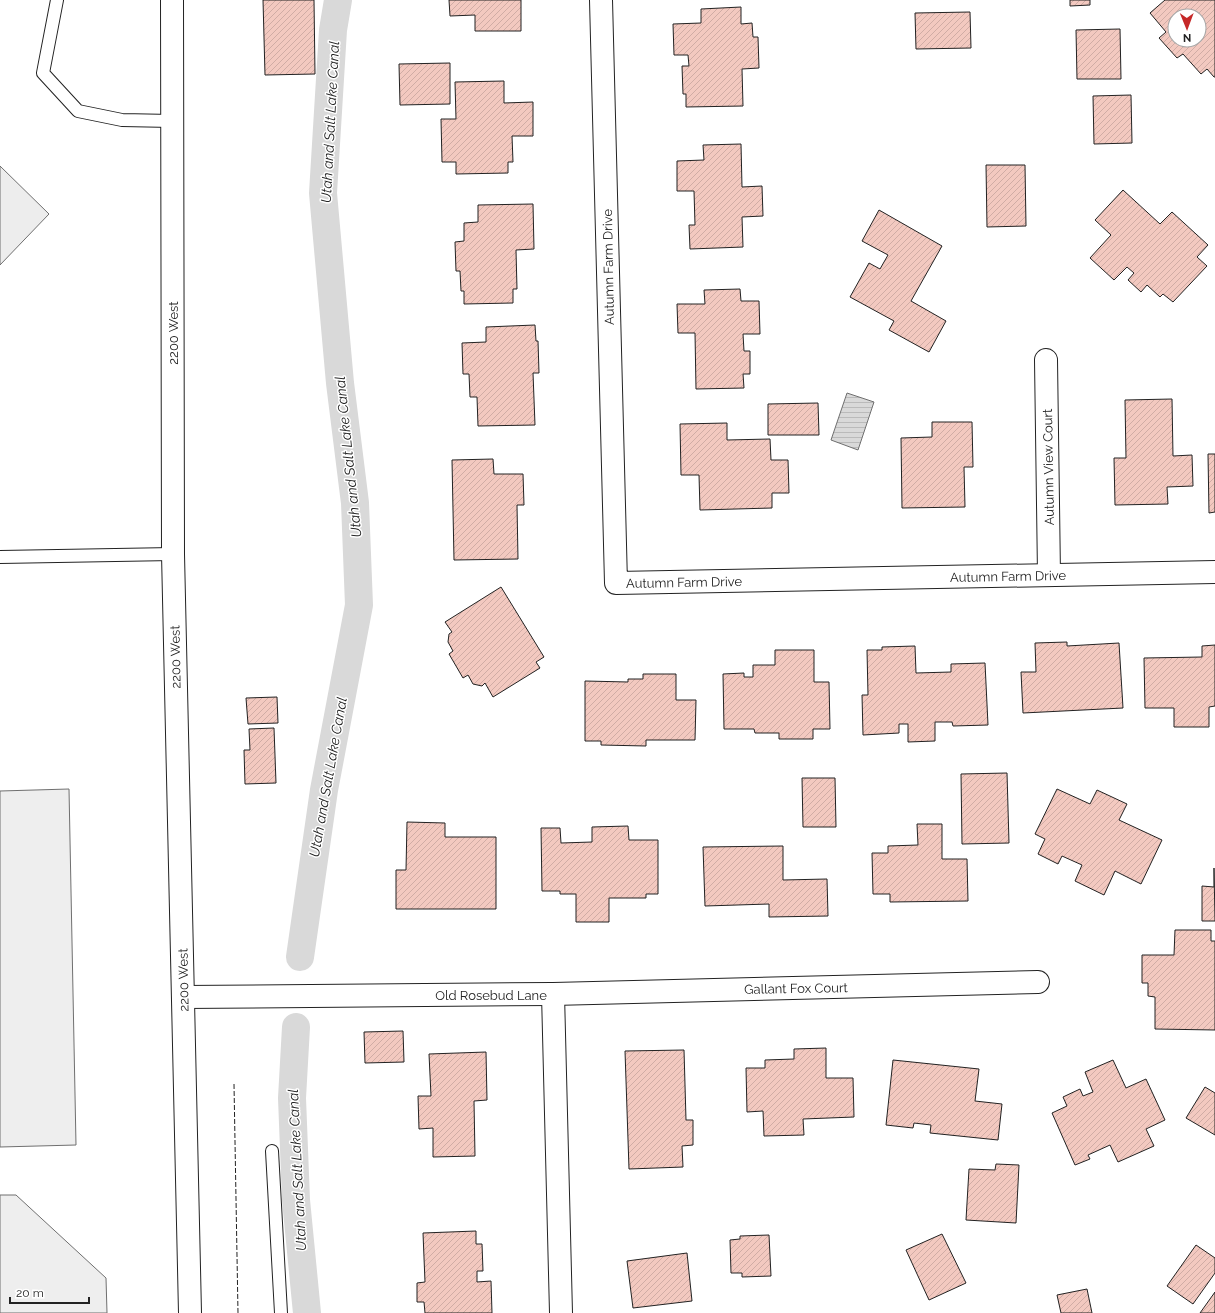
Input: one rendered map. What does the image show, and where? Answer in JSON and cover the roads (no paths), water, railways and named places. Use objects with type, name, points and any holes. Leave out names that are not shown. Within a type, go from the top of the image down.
[{"type":"street","name":"2200 West","points":[[172,0],[173,554],[190,1313]]},
{"type":"street","name":"Autumn Farm Drive","points":[[601,0],[616,583],[1215,572]]},
{"type":"street","name":"Autumn View Court","points":[[1046,360],[1049,575]]},
{"type":"street","name":"Gallant Fox Court","points":[[553,994],[1038,982]]},
{"type":"street","name":"Old Rosebud Lane","points":[[183,997],[553,994],[561,1313]]},
{"type":"lane","points":[[57,0],[43,72],[78,111],[122,120],[172,121]]},
{"type":"lane","points":[[0,558],[173,554]]},
{"type":"lane","points":[[272,1151],[281,1313]]},
{"type":"waterway","name":"Utah and Salt Lake Canal","points":[[300,957],[324,790],[359,605],[355,503],[340,383],[323,193],[333,30],[338,0]]},
{"type":"waterway","name":"Utah and Salt Lake Canal","points":[[296,1027],[292,1098],[296,1200],[307,1313]]}]
